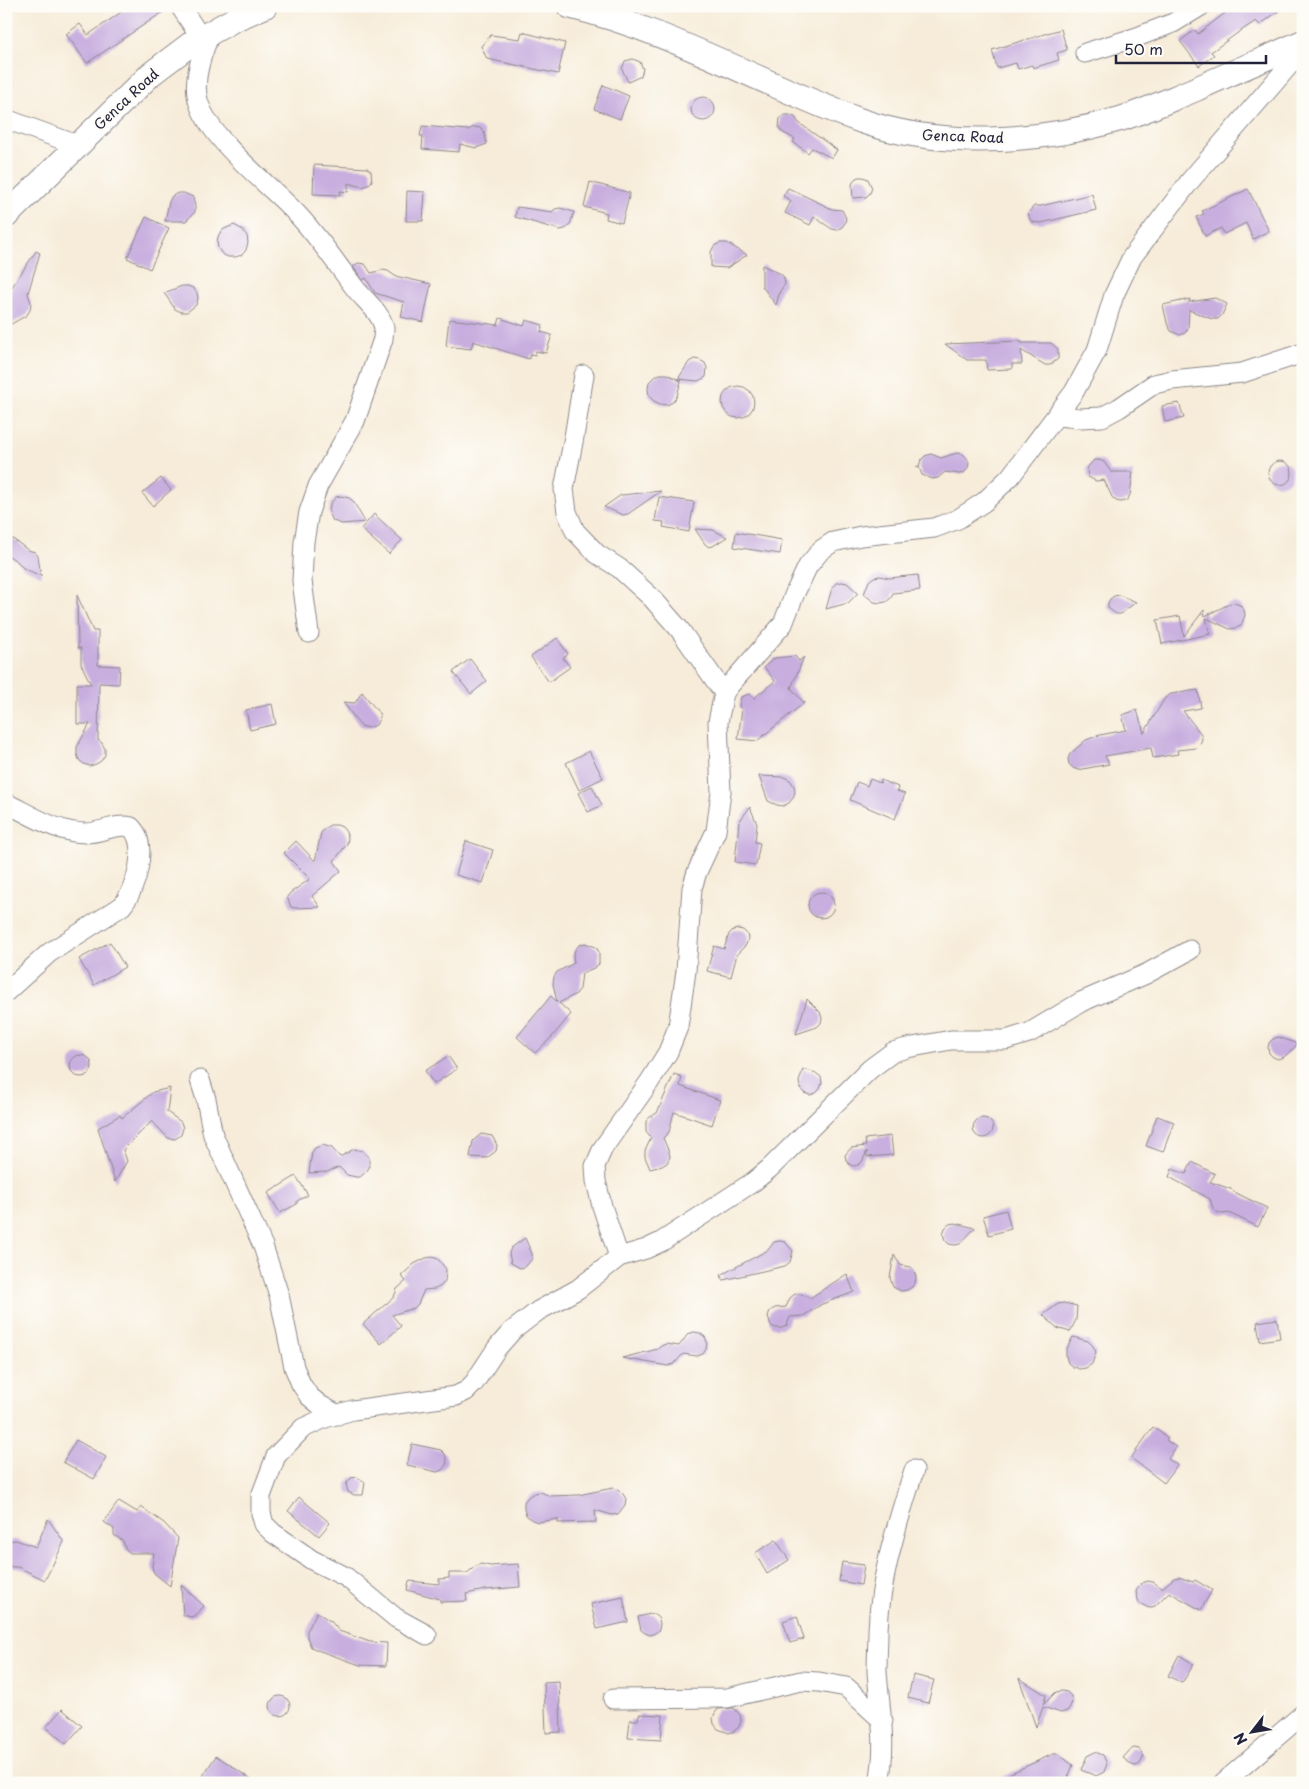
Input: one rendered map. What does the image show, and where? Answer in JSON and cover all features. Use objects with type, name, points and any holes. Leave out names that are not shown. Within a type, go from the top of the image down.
[{"type":"street","points":[[180,6],[206,35],[196,83],[197,96],[205,116],[221,139],[297,214],[377,313],[384,328],[383,339],[355,421],[318,486],[308,512],[302,581],[309,633]]},
{"type":"street","name":"Genca Road","points":[[6,216],[151,74],[206,35],[265,6]]},
{"type":"street","name":"Genca Road","points":[[569,6],[601,10],[860,121],[910,134],[957,139],[1003,139],[1036,136],[1074,130],[1120,119],[1153,107],[1303,42]]},
{"type":"street","points":[[1085,53],[1173,23],[1201,6]]},
{"type":"street","points":[[619,1257],[602,1206],[595,1166],[603,1148],[668,1052],[678,1027],[686,971],[692,888],[697,872],[716,831],[720,792],[718,722],[724,694],[728,686],[783,624],[808,566],[821,550],[832,542],[861,536],[934,528],[958,519],[984,502],[1010,477],[1074,392],[1097,350],[1114,295],[1132,257],[1190,180],[1303,49]]},
{"type":"street","points":[[6,119],[77,145]]},
{"type":"street","points":[[1056,416],[1102,417],[1119,408],[1154,384],[1172,380],[1242,373],[1303,353]]},
{"type":"street","points":[[584,375],[564,489],[567,512],[575,531],[597,554],[619,568],[652,598],[680,630],[724,694]]},
{"type":"street","points":[[6,803],[48,824],[75,832],[95,833],[125,826],[131,827],[137,837],[140,858],[134,885],[129,898],[122,906],[49,953],[6,992]]},
{"type":"street","points":[[427,1635],[396,1618],[346,1577],[291,1547],[264,1524],[260,1513],[261,1496],[276,1456],[303,1428],[325,1418],[353,1410],[456,1396],[466,1391],[474,1383],[497,1348],[512,1331],[538,1311],[578,1288],[619,1257],[646,1250],[661,1242],[753,1182],[769,1170],[870,1070],[893,1052],[951,1040],[1006,1040],[1029,1033],[1081,1002],[1146,974],[1190,950]]},
{"type":"street","points":[[200,1080],[214,1135],[263,1246],[279,1295],[294,1367],[301,1384],[309,1396],[320,1405],[338,1414]]},
{"type":"street","points":[[879,1783],[883,1757],[883,1721],[877,1671],[878,1628],[882,1589],[894,1537],[914,1470]]},
{"type":"street","points":[[613,1699],[727,1698],[801,1681],[819,1682],[846,1686],[883,1721]]},
{"type":"street","points":[[1223,1783],[1303,1714]]},
{"type":"building","points":[[130,6],[169,6],[169,8],[87,63],[66,34],[80,24],[88,35]]},
{"type":"building","points":[[1220,6],[1285,6],[1260,25],[1256,21],[1239,32],[1211,52],[1214,55],[1199,66],[1180,41],[1195,30],[1198,34],[1225,13]]},
{"type":"building","points":[[1061,29],[1067,50],[1057,53],[1059,60],[1033,68],[1032,65],[1018,69],[1016,63],[997,68],[992,50]]},
{"type":"building","points":[[522,32],[565,43],[558,74],[487,59],[481,46],[491,35],[520,39]]},
{"type":"building","points":[[633,59],[640,62],[643,69],[641,76],[628,82],[622,69],[625,61]]},
{"type":"building","points":[[603,85],[629,96],[620,119],[594,109]]},
{"type":"building","points":[[698,97],[708,97],[715,104],[715,114],[708,121],[698,121],[691,114],[691,104]]},
{"type":"building","points":[[785,115],[795,117],[799,123],[837,150],[832,158],[812,148],[808,153],[793,142],[795,139],[782,132],[779,128],[780,118]]},
{"type":"building","points":[[422,126],[468,130],[474,127],[480,128],[484,132],[487,144],[476,148],[460,144],[459,152],[422,149],[423,136],[420,136]]},
{"type":"building","points":[[314,165],[367,168],[371,171],[372,181],[363,187],[348,183],[348,192],[340,191],[340,195],[313,194]]},
{"type":"building","points":[[858,177],[868,179],[872,188],[866,197],[853,198],[852,185]]},
{"type":"building","points":[[590,182],[630,193],[622,223],[606,219],[607,213],[584,207]]},
{"type":"building","points":[[788,188],[832,209],[842,210],[846,218],[845,223],[837,230],[832,229],[814,217],[810,225],[785,213],[791,201],[783,196]]},
{"type":"building","points":[[1248,189],[1269,231],[1253,239],[1246,223],[1224,234],[1221,228],[1205,236],[1196,217],[1204,214],[1202,211]]},
{"type":"building","points":[[407,191],[425,192],[423,221],[406,221]]},
{"type":"building","points":[[184,193],[193,197],[195,212],[186,221],[165,221],[169,202],[172,196]]},
{"type":"building","points":[[1092,194],[1096,210],[1041,223],[1032,222],[1030,219],[1028,213],[1034,206]]},
{"type":"building","points":[[517,207],[552,212],[560,208],[574,212],[570,225],[560,230],[515,217]]},
{"type":"building","points":[[146,217],[169,228],[150,269],[127,258]]},
{"type":"building","points":[[234,225],[243,230],[247,236],[248,243],[242,255],[228,257],[222,254],[218,248],[217,241],[219,234],[224,229]]},
{"type":"building","points":[[720,243],[727,243],[747,255],[727,268],[711,267],[711,252],[714,246]]},
{"type":"building","points":[[36,251],[40,253],[28,293],[31,303],[30,310],[27,315],[6,327],[6,296]]},
{"type":"building","points":[[358,263],[365,264],[371,273],[383,270],[395,276],[431,284],[423,322],[401,317],[404,302],[375,293],[366,278],[363,280],[353,267]]},
{"type":"building","points":[[762,265],[781,274],[784,278],[785,284],[780,291],[776,305],[762,286]]},
{"type":"building","points":[[182,286],[193,288],[197,293],[196,305],[187,312],[175,309],[164,293]]},
{"type":"building","points":[[1215,298],[1227,304],[1218,319],[1212,319],[1189,310],[1188,328],[1185,333],[1180,335],[1171,331],[1163,305],[1190,299],[1189,302]]},
{"type":"building","points":[[500,318],[524,326],[526,320],[543,325],[541,332],[552,335],[546,353],[536,351],[535,355],[531,354],[529,359],[473,341],[471,349],[446,346],[449,319],[498,325]]},
{"type":"building","points":[[1021,341],[1021,343],[1051,343],[1058,349],[1058,359],[1050,365],[1045,365],[1021,350],[1022,364],[1012,364],[1012,369],[987,370],[986,360],[967,360],[945,344]]},
{"type":"building","points":[[694,359],[705,363],[707,368],[706,377],[698,381],[678,379],[689,362]]},
{"type":"building","points":[[660,374],[667,374],[681,381],[677,396],[673,402],[667,405],[654,401],[649,396],[649,382]]},
{"type":"building","points":[[738,386],[750,390],[754,402],[750,414],[738,418],[726,414],[722,402],[726,390]]},
{"type":"building","points":[[1179,403],[1184,418],[1165,422],[1162,406]]},
{"type":"building","points":[[957,453],[963,454],[969,463],[964,473],[945,472],[938,478],[932,479],[922,475],[919,467],[916,467],[919,466],[925,456],[931,454],[941,458]]},
{"type":"building","points":[[1094,460],[1104,462],[1111,472],[1133,472],[1130,495],[1127,500],[1116,501],[1104,480],[1096,481],[1088,477],[1087,468]]},
{"type":"building","points":[[1280,461],[1289,464],[1292,473],[1289,482],[1280,485],[1271,482],[1268,473],[1271,464]]},
{"type":"building","points":[[161,478],[171,490],[153,506],[142,493]]},
{"type":"building","points":[[661,491],[628,514],[623,515],[604,507],[621,495]]},
{"type":"building","points":[[341,496],[353,501],[365,522],[342,524],[333,521],[329,513],[330,504],[336,497]]},
{"type":"building","points":[[659,497],[694,502],[689,532],[663,527],[664,522],[655,521]]},
{"type":"building","points":[[374,514],[402,540],[389,554],[361,529]]},
{"type":"building","points":[[695,529],[713,530],[727,537],[709,547]]},
{"type":"building","points":[[736,532],[782,540],[780,554],[734,547]]},
{"type":"building","points":[[6,534],[28,550],[35,552],[38,556],[41,576],[23,568],[6,554]]},
{"type":"building","points":[[918,575],[920,590],[893,593],[886,602],[874,602],[864,594],[869,581],[874,577],[889,578]]},
{"type":"building","points":[[836,583],[847,583],[858,593],[848,603],[826,609],[832,588]]},
{"type":"building","points":[[77,595],[93,631],[98,631],[98,665],[120,666],[119,684],[99,683],[98,740],[105,749],[105,755],[101,761],[90,766],[79,760],[77,754],[77,747],[90,724],[77,724],[77,684],[91,684],[81,664],[81,648],[78,648]]},
{"type":"building","points":[[1119,595],[1136,602],[1121,614],[1116,614],[1108,608],[1108,603],[1114,596]]},
{"type":"building","points":[[1234,603],[1240,605],[1244,610],[1245,615],[1241,626],[1230,629],[1206,618],[1210,634],[1162,644],[1157,620],[1180,616],[1184,636],[1204,610],[1205,616]]},
{"type":"building","points":[[557,638],[568,654],[563,658],[570,667],[549,682],[531,657]]},
{"type":"building","points":[[795,656],[799,661],[804,657],[791,688],[804,703],[757,741],[738,739],[742,709],[739,707],[741,697],[749,694],[754,698],[775,681],[764,667],[775,658]]},
{"type":"building","points":[[470,659],[487,681],[471,694],[453,672]]},
{"type":"building","points":[[1198,690],[1201,708],[1183,711],[1201,734],[1202,739],[1196,748],[1177,750],[1178,754],[1153,758],[1151,748],[1105,756],[1109,764],[1078,770],[1069,764],[1070,754],[1086,740],[1126,730],[1122,715],[1137,710],[1144,733],[1165,698],[1171,694]]},
{"type":"building","points":[[362,692],[379,713],[380,717],[376,725],[369,728],[359,724],[343,702],[355,703]]},
{"type":"building","points":[[272,704],[276,724],[250,730],[246,710]]},
{"type":"building","points":[[589,751],[603,778],[579,790],[566,763]]},
{"type":"building","points":[[759,776],[784,777],[790,780],[795,792],[793,798],[783,806],[768,801]]},
{"type":"building","points":[[870,779],[880,783],[881,780],[898,787],[897,791],[905,794],[895,819],[850,800],[857,782],[867,786]]},
{"type":"building","points":[[592,786],[602,805],[588,812],[578,793]]},
{"type":"building","points":[[750,807],[757,824],[755,842],[760,843],[756,865],[735,862],[739,822]]},
{"type":"building","points":[[330,825],[342,827],[348,838],[347,844],[334,861],[341,871],[312,896],[320,907],[291,907],[287,897],[310,879],[284,853],[296,841],[315,861],[321,833]]},
{"type":"building","points":[[466,841],[493,850],[483,883],[456,875]]},
{"type":"building","points":[[821,892],[830,896],[834,905],[830,914],[821,918],[812,914],[808,905],[812,896]]},
{"type":"building","points":[[733,930],[743,930],[747,934],[748,939],[746,945],[737,954],[731,977],[707,971],[714,946],[724,949],[729,934]]},
{"type":"building","points":[[110,942],[125,967],[94,985],[79,959]]},
{"type":"building","points":[[585,943],[596,947],[599,952],[599,964],[582,973],[580,989],[576,994],[559,1003],[571,1014],[552,1037],[535,1053],[517,1037],[551,996],[557,1002],[553,984],[554,977],[557,972],[574,963],[573,956],[575,950],[579,945]]},
{"type":"building","points":[[807,999],[820,1012],[821,1023],[817,1027],[796,1034]]},
{"type":"building","points":[[1278,1037],[1298,1044],[1284,1057],[1278,1059],[1269,1053],[1268,1048],[1269,1043]]},
{"type":"building","points":[[77,1055],[85,1055],[92,1062],[92,1070],[85,1077],[77,1077],[70,1070],[70,1062]]},
{"type":"building","points":[[448,1056],[457,1069],[434,1084],[425,1071]]},
{"type":"building","points":[[803,1069],[816,1073],[821,1077],[822,1083],[816,1093],[810,1095],[804,1093],[800,1088],[799,1082]]},
{"type":"building","points":[[674,1074],[682,1077],[680,1086],[720,1100],[712,1125],[674,1112],[669,1132],[663,1138],[670,1157],[667,1163],[662,1166],[650,1169],[645,1157],[645,1151],[651,1138],[646,1132],[646,1121],[657,1113]]},
{"type":"building","points":[[170,1088],[167,1112],[181,1122],[183,1128],[181,1135],[175,1139],[168,1138],[152,1121],[123,1150],[127,1161],[115,1182],[98,1128],[120,1115],[122,1118],[153,1092]]},
{"type":"building","points":[[1157,1116],[1174,1122],[1163,1152],[1146,1146]]},
{"type":"building","points":[[983,1118],[990,1121],[993,1128],[990,1135],[983,1138],[976,1135],[973,1128],[976,1121]]},
{"type":"building","points":[[481,1134],[492,1136],[497,1145],[496,1151],[487,1158],[470,1157],[473,1141]]},
{"type":"building","points":[[891,1136],[893,1155],[867,1157],[867,1151],[862,1162],[858,1165],[853,1166],[846,1160],[845,1155],[851,1148],[866,1146],[865,1139]]},
{"type":"building","points":[[323,1145],[332,1148],[340,1157],[354,1149],[363,1151],[369,1158],[367,1171],[360,1177],[347,1175],[339,1167],[327,1172],[309,1173],[312,1152],[315,1148]]},
{"type":"building","points":[[1192,1162],[1215,1174],[1210,1182],[1231,1189],[1267,1208],[1258,1227],[1229,1213],[1217,1212],[1213,1208],[1210,1199],[1169,1177],[1172,1169],[1186,1174]]},
{"type":"building","points":[[296,1176],[308,1195],[297,1201],[297,1204],[280,1213],[268,1193]]},
{"type":"building","points":[[1006,1210],[1011,1229],[989,1235],[983,1216]]},
{"type":"building","points":[[955,1223],[975,1228],[960,1244],[955,1245],[949,1244],[943,1234],[949,1224]]},
{"type":"building","points":[[525,1238],[532,1254],[532,1259],[525,1267],[520,1268],[511,1263],[509,1253],[511,1248]]},
{"type":"building","points":[[774,1242],[785,1242],[793,1251],[790,1262],[785,1266],[723,1280],[721,1275],[768,1250]]},
{"type":"building","points":[[894,1255],[900,1265],[911,1267],[914,1271],[915,1283],[907,1290],[901,1291],[893,1287],[890,1278]]},
{"type":"building","points":[[432,1257],[438,1259],[446,1269],[445,1281],[435,1289],[424,1290],[418,1304],[414,1308],[392,1315],[401,1326],[381,1344],[363,1324],[394,1297],[397,1289],[406,1281],[401,1276],[414,1264]]},
{"type":"building","points":[[847,1274],[854,1292],[822,1304],[803,1316],[790,1317],[787,1325],[782,1328],[771,1326],[768,1316],[770,1311],[775,1308],[786,1307],[790,1298],[795,1294],[801,1294],[810,1298]]},
{"type":"building","points":[[1064,1303],[1077,1306],[1076,1320],[1070,1332],[1057,1328],[1043,1315],[1058,1304]]},
{"type":"building","points":[[1277,1319],[1280,1338],[1260,1341],[1257,1322]]},
{"type":"building","points":[[700,1333],[705,1337],[707,1342],[703,1354],[697,1356],[683,1354],[674,1364],[668,1366],[622,1358],[658,1349],[666,1344],[679,1346],[688,1334]]},
{"type":"building","points":[[1073,1337],[1088,1341],[1096,1352],[1092,1364],[1086,1368],[1079,1369],[1068,1363],[1066,1350]]},
{"type":"building","points":[[1153,1427],[1168,1438],[1166,1440],[1176,1447],[1168,1459],[1177,1465],[1164,1483],[1131,1458]]},
{"type":"building","points":[[76,1440],[106,1457],[94,1479],[63,1462]]},
{"type":"building","points":[[412,1444],[441,1450],[447,1460],[446,1465],[437,1472],[407,1465]]},
{"type":"building","points":[[357,1477],[365,1482],[363,1495],[354,1495],[348,1492],[346,1484],[351,1478]]},
{"type":"building","points":[[613,1488],[623,1494],[626,1499],[625,1505],[618,1514],[612,1515],[595,1510],[596,1522],[558,1523],[558,1519],[538,1522],[526,1515],[524,1509],[524,1502],[534,1493],[541,1492],[550,1496],[578,1495]]},
{"type":"building","points":[[299,1497],[330,1523],[319,1536],[288,1511]]},
{"type":"building","points":[[119,1501],[137,1512],[141,1507],[164,1523],[178,1538],[170,1586],[154,1573],[152,1567],[154,1553],[130,1553],[125,1548],[123,1541],[114,1535],[114,1529],[104,1522]]},
{"type":"building","points":[[48,1519],[64,1542],[45,1580],[18,1567],[6,1565],[6,1541],[16,1540],[36,1547]]},
{"type":"building","points":[[776,1540],[789,1560],[767,1574],[755,1553]]},
{"type":"building","points":[[842,1562],[864,1565],[861,1585],[839,1581]]},
{"type":"building","points":[[481,1564],[490,1566],[518,1564],[520,1587],[485,1590],[466,1594],[467,1601],[440,1602],[440,1599],[407,1590],[409,1581],[439,1584],[439,1579],[449,1578],[449,1573],[467,1573]]},
{"type":"building","points":[[1179,1577],[1193,1582],[1195,1580],[1212,1590],[1201,1610],[1169,1592],[1155,1606],[1149,1608],[1139,1603],[1136,1592],[1142,1583],[1153,1582],[1162,1588],[1174,1578]]},
{"type":"building","points":[[181,1585],[204,1606],[196,1615],[191,1617],[183,1615]]},
{"type":"building","points":[[623,1597],[628,1622],[597,1629],[591,1604]]},
{"type":"building","points":[[317,1612],[330,1620],[339,1631],[370,1642],[387,1643],[386,1666],[360,1665],[311,1647],[307,1631]]},
{"type":"building","points":[[650,1614],[655,1615],[659,1619],[660,1624],[659,1630],[650,1635],[641,1630],[638,1617]]},
{"type":"building","points":[[797,1616],[804,1639],[790,1643],[783,1621]]},
{"type":"building","points":[[1179,1655],[1194,1664],[1182,1683],[1168,1676]]},
{"type":"building","points":[[913,1675],[934,1680],[928,1703],[908,1698]]},
{"type":"building","points":[[1019,1678],[1046,1695],[1043,1705],[1056,1692],[1062,1691],[1067,1692],[1071,1696],[1072,1702],[1070,1707],[1067,1711],[1061,1713],[1043,1707],[1036,1727]]},
{"type":"building","points":[[559,1681],[561,1732],[546,1733],[544,1682]]},
{"type":"building","points":[[276,1696],[284,1696],[290,1702],[290,1710],[284,1716],[276,1716],[270,1710],[270,1702]]},
{"type":"building","points":[[734,1708],[740,1715],[739,1727],[729,1733],[718,1729],[714,1724],[713,1718],[718,1709]]},
{"type":"building","points":[[62,1709],[82,1726],[66,1744],[46,1727]]},
{"type":"building","points":[[639,1714],[663,1715],[661,1740],[628,1738],[630,1720],[638,1720]]},
{"type":"building","points":[[1134,1748],[1139,1749],[1144,1756],[1140,1764],[1136,1766],[1123,1758]]},
{"type":"building","points":[[1095,1752],[1103,1755],[1107,1764],[1104,1772],[1096,1776],[1081,1770],[1087,1756]]},
{"type":"building","points":[[1053,1754],[1058,1754],[1073,1765],[1066,1783],[989,1783]]},
{"type":"building","points":[[216,1756],[229,1764],[256,1783],[198,1783]]}]
